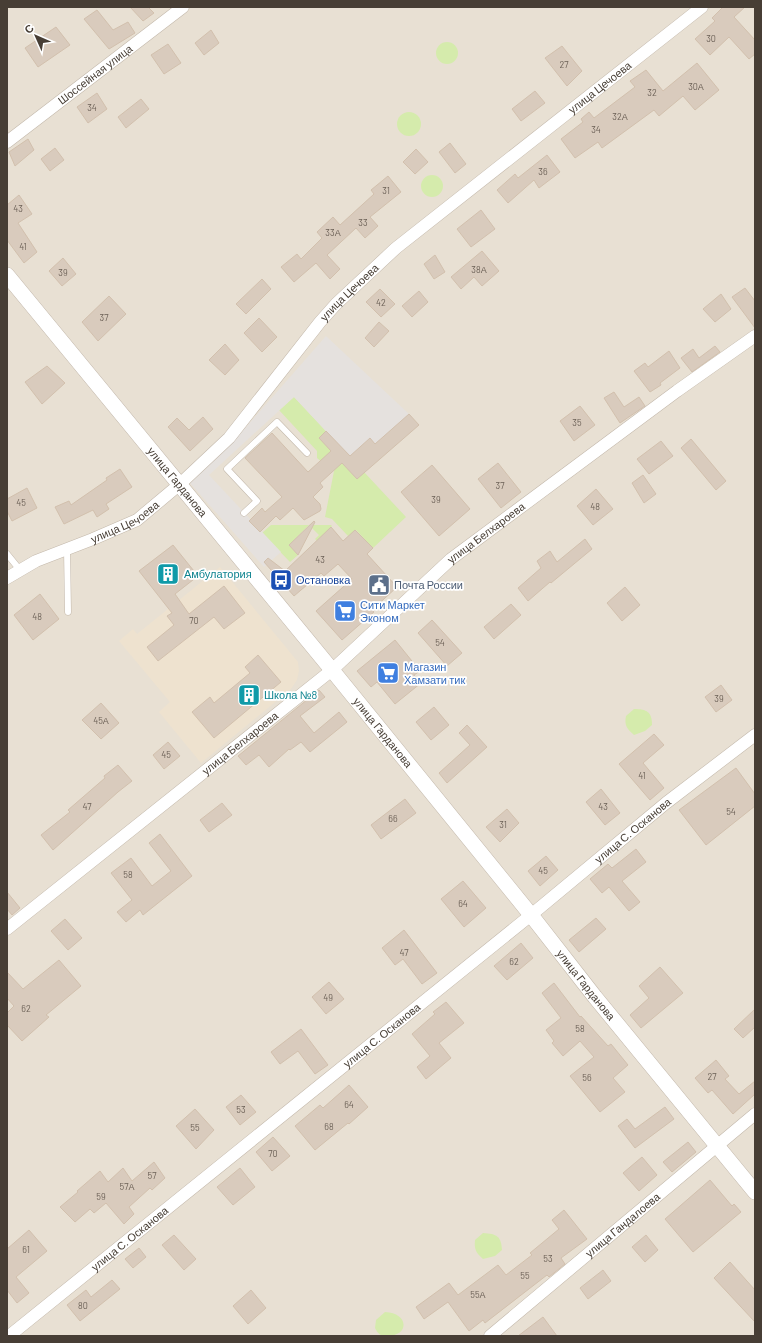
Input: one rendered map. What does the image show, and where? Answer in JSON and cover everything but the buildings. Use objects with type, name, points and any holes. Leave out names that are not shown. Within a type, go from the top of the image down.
[{"type":"street","name":"Шоссейная улица","points":[[7,142],[183,7]]},
{"type":"street","name":"улица Цечоева","points":[[7,578],[36,561],[138,520],[180,484],[229,438],[320,322],[336,304],[396,248],[702,7]]},
{"type":"street","name":"улица Гарданова","points":[[7,275],[332,670],[595,997],[755,1192]]},
{"type":"street","name":"улица Белхароева","points":[[7,929],[332,670],[451,560],[677,391],[755,336]]},
{"type":"street","name":"улица С. Осканова","points":[[9,1336],[530,915],[666,803],[755,735]]},
{"type":"street","name":"улица Гандалоева","points":[[490,1336],[755,1114]]},
{"type":"lane","points":[[244,513],[257,501],[227,469],[275,419],[307,453]]},
{"type":"lane","points":[[67,549],[68,612]]},
{"type":"lane","points":[[7,554],[20,570]]},
{"type":"shaded area","points":[[7,7],[755,7],[755,1336],[7,1336]]},
{"type":"shaded area","points":[[326,336],[409,414],[364,472],[294,397],[209,475],[281,552],[264,567],[190,483],[232,443]]},
{"type":"shaded area","points":[[220,567],[298,662],[299,671],[297,680],[291,689],[201,763],[159,712],[170,702],[119,641],[133,629],[137,634]]},
{"type":"green space","points":[[443,42],[451,42],[458,49],[458,57],[451,64],[443,64],[436,57],[436,49]]},
{"type":"green space","points":[[409,112],[417,116],[421,124],[417,132],[409,136],[401,132],[397,124],[401,116]]},
{"type":"green space","points":[[428,175],[436,175],[443,182],[443,190],[436,197],[428,197],[421,190],[421,182]]},
{"type":"green space","points":[[294,397],[326,431],[319,438],[336,456],[323,463],[317,458],[317,451],[279,410]]},
{"type":"green space","points":[[340,461],[357,479],[364,472],[406,517],[373,548],[356,530],[348,536],[332,519],[325,517],[335,466]]},
{"type":"green space","points":[[271,525],[309,525],[289,545],[298,555],[290,562],[262,533]]},
{"type":"green space","points":[[309,525],[332,526],[317,541],[315,539],[319,535]]},
{"type":"green space","points":[[634,709],[648,712],[651,717],[652,725],[645,731],[634,735],[628,729],[625,722],[626,716]]},
{"type":"green space","points":[[483,1233],[495,1235],[501,1242],[502,1250],[495,1256],[483,1259],[476,1251],[475,1240]]},
{"type":"green space","points":[[385,1312],[393,1313],[399,1316],[404,1324],[403,1329],[395,1335],[381,1335],[375,1328],[376,1320]]},
{"type":"place","name":"Амбулатория","points":[[168,574]]},
{"type":"place","name":"Остановка","points":[[281,580]]},
{"type":"place","name":"Почта России","points":[[379,585]]},
{"type":"place","name":"Сити Маркет Эконом","points":[[345,611]]},
{"type":"place","name":"Магазин Хамзати тик","points":[[388,673]]},
{"type":"place","name":"Школа №8","points":[[249,695]]}]
